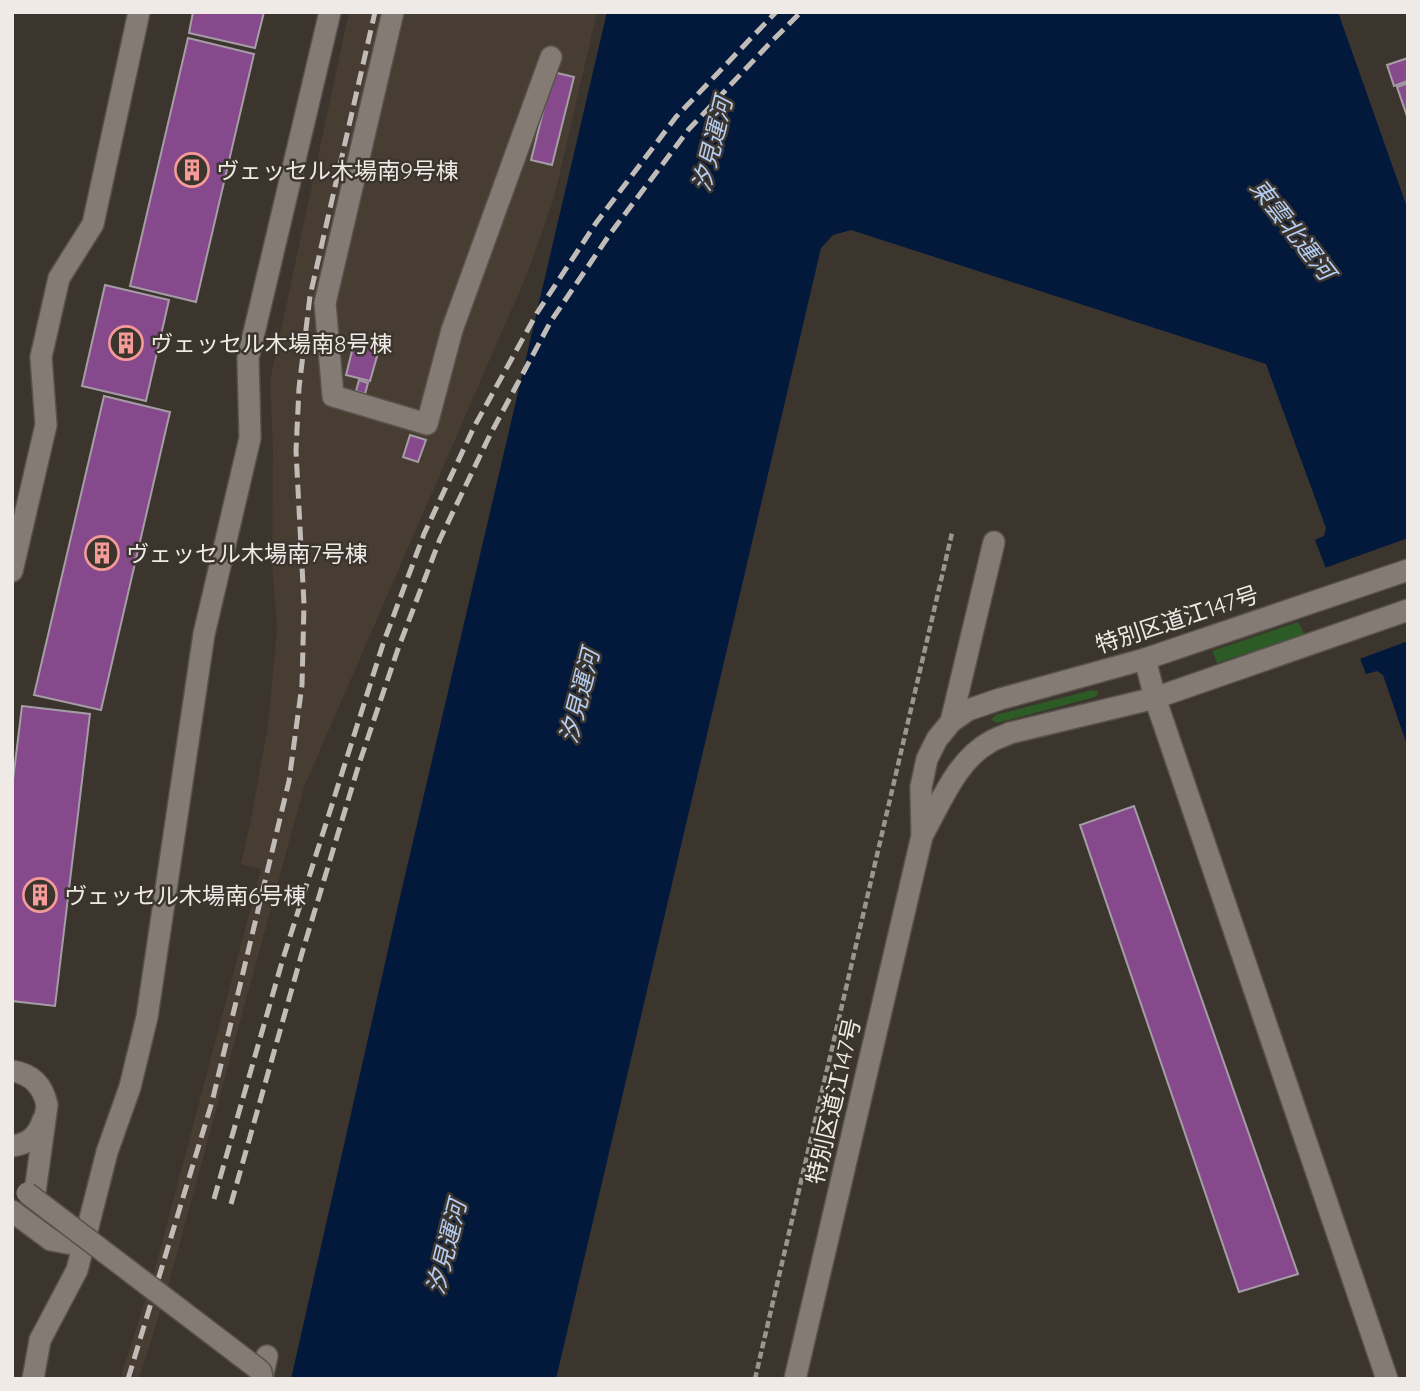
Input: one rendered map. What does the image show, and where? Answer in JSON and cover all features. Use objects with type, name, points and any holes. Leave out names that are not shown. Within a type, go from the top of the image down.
[{"type":"street","points":[[12,571],[46,425],[41,358],[59,278],[93,224],[139,12]]},
{"type":"street","points":[[33,1379],[40,1340],[77,1270],[107,1152],[130,1087],[147,1017],[204,634],[250,438],[248,358],[330,12]]},
{"type":"street","points":[[393,12],[325,303],[333,396],[427,424],[452,330],[551,57]]},
{"type":"street","points":[[951,722],[994,542]]},
{"type":"street","name":"特別区道江147号","points":[[795,1379],[922,836],[921,787],[928,759],[937,739],[951,722],[968,710],[1144,659],[1408,570]]},
{"type":"street","name":"特別区道江147号","points":[[922,836],[961,769],[989,742],[1010,733],[1155,698],[1408,610]]},
{"type":"street","points":[[1144,659],[1387,1379]]},
{"type":"street","points":[[12,1073],[33,1085],[41,1095],[44,1116],[33,1139],[22,1145],[12,1146]]},
{"type":"street","points":[[12,1073],[27,1075],[37,1082],[47,1105],[31,1196],[258,1369],[262,1378]]},
{"type":"street","points":[[12,1212],[51,1240],[83,1246]]},
{"type":"street","points":[[262,1378],[268,1356]]},
{"type":"path","points":[[755,1379],[952,533]]},
{"type":"shaded area","points":[[349,12],[597,12],[554,198],[527,274],[304,787],[170,1279],[139,1379],[120,1379],[154,1273],[261,869],[241,864],[268,726],[277,629],[272,562],[273,453],[270,381]]},
{"type":"green space","points":[[1298,622],[1304,634],[1217,663],[1212,651]]},
{"type":"green space","points":[[1092,690],[1098,691],[1095,697],[997,723],[991,720],[996,715]]},
{"type":"water","points":[[607,12],[1338,12],[1408,210],[1408,748],[1383,675],[1377,671],[1366,674],[1315,540],[1324,536],[1326,528],[1266,364],[851,230],[833,235],[821,248],[556,1379],[291,1379],[400,897]]},
{"type":"pier","points":[[1408,538],[1408,641],[1357,660],[1322,569]]},
{"type":"building","points":[[193,12],[264,12],[255,48],[189,33]]},
{"type":"building","name":"ヴェッセル木場南9号棟","points":[[188,38],[254,54],[196,302],[130,286]]},
{"type":"building","points":[[1408,58],[1408,81],[1394,86],[1387,65]]},
{"type":"building","points":[[553,72],[574,77],[552,165],[531,160]]},
{"type":"building","points":[[1408,83],[1408,119],[1397,87]]},
{"type":"building","name":"ヴェッセル木場南8号棟","points":[[105,285],[169,300],[146,401],[82,386]]},
{"type":"building","points":[[355,339],[380,346],[370,381],[346,375]]},
{"type":"building","points":[[359,380],[368,383],[365,394],[356,391]]},
{"type":"building","name":"ヴェッセル木場南7号棟","points":[[104,396],[170,412],[101,710],[34,695]]},
{"type":"building","points":[[410,435],[426,440],[418,462],[403,457]]},
{"type":"building","name":"ヴェッセル木場南6号棟","points":[[22,706],[90,714],[55,1006],[12,1001],[12,788]]},
{"type":"building","points":[[1134,806],[1298,1274],[1239,1292],[1080,825]]},
{"type":"railway","points":[[128,1379],[212,1102],[289,781],[302,685],[304,604],[296,451],[299,388],[310,296],[375,12]]},
{"type":"railway","points":[[214,1199],[282,962],[383,644],[424,534],[474,427],[537,313],[596,223],[676,117],[776,12]]},
{"type":"railway","points":[[231,1204],[359,764],[398,649],[440,539],[490,435],[551,321],[610,234],[689,129],[801,12]]},
{"type":"place","name":"ヴェッセル木場南9号棟","points":[[192,170]]},
{"type":"place","name":"ヴェッセル木場南8号棟","points":[[126,343]]},
{"type":"place","name":"ヴェッセル木場南7号棟","points":[[102,553]]},
{"type":"place","name":"ヴェッセル木場南6号棟","points":[[40,895]]},
{"type":"water label","name":"汐見運河","points":[[712,144]]},
{"type":"water label","name":"東雲北運河","points":[[1293,229]]},
{"type":"water label","name":"汐見運河","points":[[579,696]]},
{"type":"water label","name":"汐見運河","points":[[446,1247]]}]
